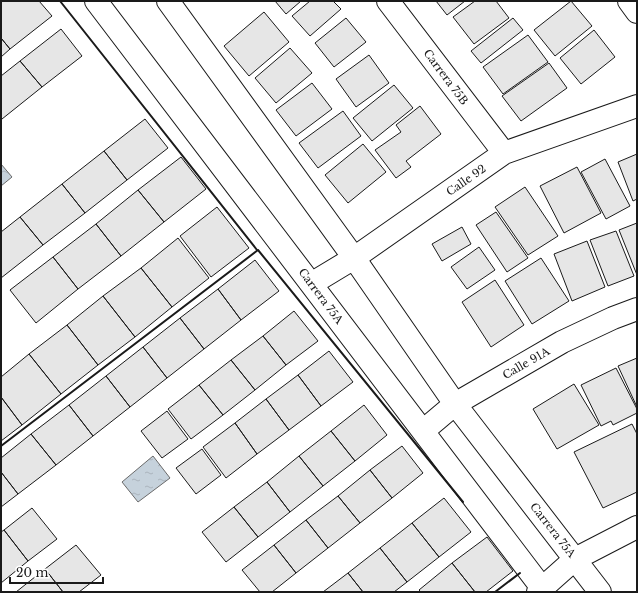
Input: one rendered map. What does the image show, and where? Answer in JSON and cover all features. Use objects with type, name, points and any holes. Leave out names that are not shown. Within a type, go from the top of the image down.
[{"type":"street","name":"Carrera 75A","points":[[96,1],[423,431],[542,591]]},
{"type":"street","name":"Carrera 75A","points":[[168,1],[354,258],[455,404],[600,592]]},
{"type":"street","name":"Carrera 75B","points":[[388,1],[504,153]]},
{"type":"street","points":[[629,1],[637,12]]},
{"type":"street","name":"Calle 92","points":[[311,284],[354,258],[504,153],[637,106]]},
{"type":"street","name":"Calle 91A","points":[[423,431],[455,404],[562,342],[613,318],[637,309]]},
{"type":"street","points":[[542,591],[575,559],[637,527]]},
{"type":"water","points":[[1,164],[12,177],[1,186]]},
{"type":"water","points":[[153,456],[170,478],[138,502],[122,482]]},
{"type":"building","points":[[1,1],[39,1],[52,16],[10,49],[1,38]]},
{"type":"building","points":[[275,1],[301,1],[286,14]]},
{"type":"building","points":[[310,1],[333,1],[341,9],[310,36],[292,16]]},
{"type":"building","points":[[436,1],[465,1],[447,15]]},
{"type":"building","points":[[475,1],[496,1],[509,18],[474,44],[453,17]]},
{"type":"building","points":[[571,1],[592,26],[555,56],[534,30]]},
{"type":"building","points":[[264,12],[289,42],[249,76],[224,46]]},
{"type":"building","points":[[346,18],[366,42],[334,67],[315,43]]},
{"type":"building","points":[[513,18],[523,30],[481,63],[471,51]]},
{"type":"building","points":[[61,29],[82,56],[42,87],[20,61]]},
{"type":"building","points":[[594,30],[615,57],[581,84],[560,58]]},
{"type":"building","points":[[528,35],[548,62],[503,94],[483,67]]},
{"type":"building","points":[[1,38],[10,49],[1,57]]},
{"type":"building","points":[[290,48],[312,73],[276,103],[255,78]]},
{"type":"building","points":[[369,55],[389,83],[356,107],[336,79]]},
{"type":"building","points":[[20,61],[42,87],[2,119],[1,76]]},
{"type":"building","points":[[549,63],[567,88],[521,121],[502,96]]},
{"type":"building","points":[[312,83],[332,109],[296,136],[276,110]]},
{"type":"building","points":[[394,85],[413,108],[372,141],[353,118]]},
{"type":"building","points":[[420,106],[441,134],[406,161],[411,167],[396,178],[375,150],[401,132],[396,125]]},
{"type":"building","points":[[343,111],[361,136],[318,168],[299,143]]},
{"type":"building","points":[[145,119],[168,148],[127,180],[104,151]]},
{"type":"building","points":[[363,144],[386,172],[348,203],[325,175]]},
{"type":"building","points":[[104,151],[127,180],[85,213],[62,184]]},
{"type":"building","points":[[637,154],[637,199],[633,201],[618,162]]},
{"type":"building","points":[[181,157],[206,189],[164,222],[138,190]]},
{"type":"building","points":[[605,159],[630,206],[606,219],[581,172]]},
{"type":"building","points":[[577,167],[601,213],[564,233],[540,186]]},
{"type":"building","points":[[62,184],[85,213],[43,245],[20,217]]},
{"type":"building","points":[[525,187],[558,236],[528,255],[495,207]]},
{"type":"building","points":[[138,190],[164,222],[121,256],[96,224]]},
{"type":"building","points":[[217,207],[249,248],[211,277],[180,236]]},
{"type":"building","points":[[496,212],[528,258],[507,272],[476,225]]},
{"type":"building","points":[[20,217],[43,245],[1,278],[1,232]]},
{"type":"building","points":[[637,223],[637,275],[619,230]]},
{"type":"building","points":[[96,224],[121,256],[78,289],[53,257]]},
{"type":"building","points":[[462,227],[471,244],[442,261],[432,244]]},
{"type":"building","points":[[616,231],[634,276],[608,286],[590,240]]},
{"type":"building","points":[[178,238],[209,278],[172,307],[141,268]]},
{"type":"building","points":[[587,241],[605,287],[572,301],[554,254]]},
{"type":"building","points":[[479,247],[495,270],[467,289],[451,267]]},
{"type":"building","points":[[53,257],[78,289],[36,323],[10,290]]},
{"type":"building","points":[[541,258],[569,301],[532,324],[505,281]]},
{"type":"building","points":[[255,260],[279,291],[241,320],[218,289]]},
{"type":"building","points":[[141,268],[172,307],[135,337],[103,296]]},
{"type":"building","points":[[495,280],[524,325],[491,347],[462,302]]},
{"type":"building","points":[[218,289],[241,320],[204,349],[180,318]]},
{"type":"building","points":[[103,296],[135,337],[98,365],[67,325]]},
{"type":"building","points":[[294,311],[318,341],[286,365],[263,336]]},
{"type":"building","points":[[180,318],[204,349],[167,378],[143,347]]},
{"type":"building","points":[[67,325],[98,365],[61,394],[29,354]]},
{"type":"building","points":[[263,336],[286,365],[255,390],[231,360]]},
{"type":"building","points":[[143,347],[167,378],[130,407],[106,376]]},
{"type":"building","points":[[329,351],[353,382],[321,406],[298,375]]},
{"type":"building","points":[[29,354],[61,394],[22,425],[1,397],[1,377]]},
{"type":"building","points":[[637,358],[637,407],[618,366]]},
{"type":"building","points":[[231,360],[255,390],[223,415],[199,385]]},
{"type":"building","points":[[616,368],[637,409],[637,413],[613,425],[611,421],[601,426],[581,385]]},
{"type":"building","points":[[298,375],[321,406],[289,430],[266,399]]},
{"type":"building","points":[[106,376],[130,407],[93,436],[69,405]]},
{"type":"building","points":[[574,384],[599,425],[557,449],[533,409]]},
{"type":"building","points":[[199,385],[223,415],[191,439],[168,409]]},
{"type":"building","points":[[1,397],[22,425],[1,441]]},
{"type":"building","points":[[266,399],[289,430],[257,454],[235,423]]},
{"type":"building","points":[[69,405],[93,436],[56,465],[31,434]]},
{"type":"building","points":[[364,405],[387,435],[355,461],[331,431]]},
{"type":"building","points":[[167,411],[188,439],[162,458],[141,431]]},
{"type":"building","points":[[235,423],[257,454],[226,478],[203,447]]},
{"type":"building","points":[[632,424],[637,434],[637,492],[603,508],[574,452]]},
{"type":"building","points":[[331,431],[355,461],[323,486],[299,456]]},
{"type":"building","points":[[31,434],[56,465],[18,494],[1,472],[1,458]]},
{"type":"building","points":[[402,446],[423,473],[392,498],[370,470]]},
{"type":"building","points":[[202,449],[221,475],[196,494],[176,468]]},
{"type":"building","points":[[299,456],[323,486],[290,512],[267,482]]},
{"type":"building","points":[[370,470],[392,498],[360,523],[338,496]]},
{"type":"building","points":[[1,472],[18,494],[1,507]]},
{"type":"building","points":[[267,482],[290,512],[258,537],[234,507]]},
{"type":"building","points":[[338,496],[360,523],[328,548],[306,520]]},
{"type":"building","points":[[444,498],[471,532],[439,557],[412,523]]},
{"type":"building","points":[[234,507],[258,537],[226,562],[202,532]]},
{"type":"building","points":[[32,508],[57,539],[28,561],[4,530]]},
{"type":"building","points":[[306,520],[328,548],[296,573],[274,545]]},
{"type":"building","points":[[412,523],[439,557],[407,582],[380,548]]},
{"type":"building","points":[[4,530],[28,561],[1,583],[1,532]]},
{"type":"building","points":[[487,537],[513,571],[486,592],[475,592],[452,563]]},
{"type":"building","points":[[76,545],[101,575],[79,592],[63,592],[45,569]]},
{"type":"building","points":[[274,545],[296,573],[272,592],[260,592],[242,570]]},
{"type":"building","points":[[380,548],[407,582],[394,592],[363,592],[348,573]]},
{"type":"building","points":[[452,563],[475,592],[421,592],[419,590]]},
{"type":"building","points":[[45,569],[63,592],[16,592]]},
{"type":"building","points":[[348,573],[363,592],[323,592]]},
{"type":"wall","points":[[60,1],[257,250]]},
{"type":"wall","points":[[1,446],[258,250],[463,502]]},
{"type":"wall","points":[[495,592],[520,573]]}]
